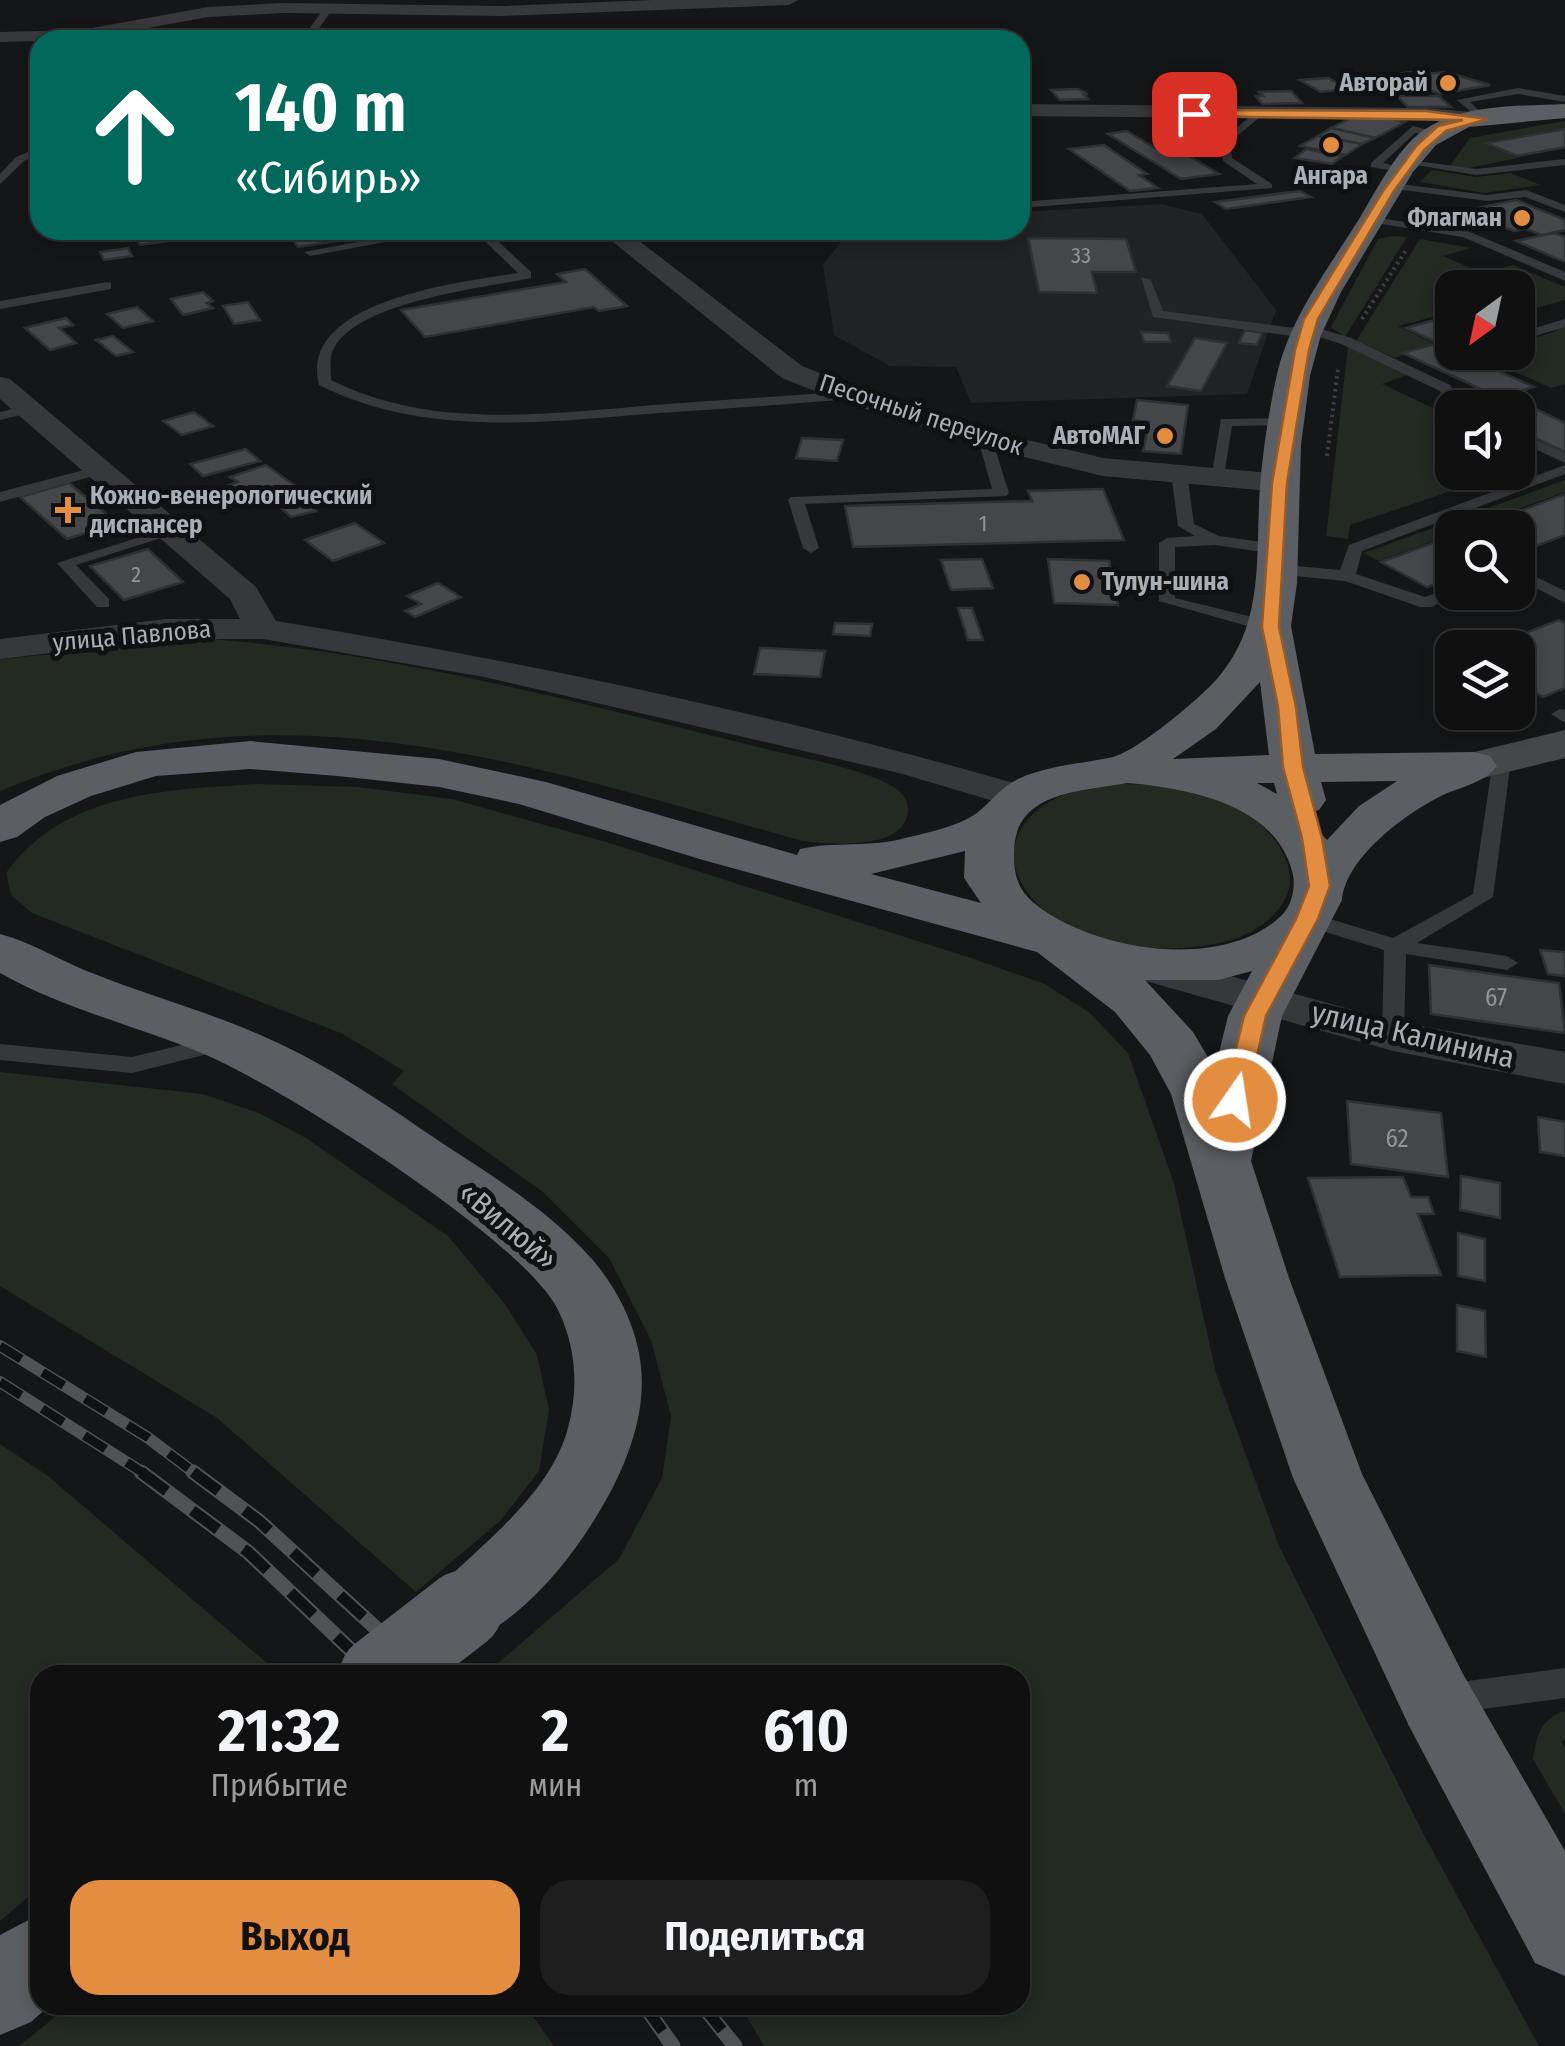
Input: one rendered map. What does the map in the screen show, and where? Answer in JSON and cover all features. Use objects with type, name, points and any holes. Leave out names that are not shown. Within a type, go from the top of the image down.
[{"type":"highway","points":[[1222,1164],[1242,1067],[1263,998],[1313,902],[1312,838],[1293,767],[1287,707],[1271,627],[1280,483],[1288,421],[1308,332],[1401,173],[1434,133],[1454,124],[1483,119],[1565,111]]},
{"type":"highway","points":[[1143,770],[1217,708],[1242,681],[1271,627]]},
{"type":"highway","points":[[6,817],[74,786],[152,762],[215,756],[290,757],[486,782],[582,806],[720,850],[1054,939],[1087,954],[1143,966],[1193,968],[1244,959],[1291,936],[1362,826],[1425,784],[1488,762]]},
{"type":"highway","points":[[720,850],[848,864],[936,846],[1010,810],[1050,782],[1074,775],[1488,762]]},
{"type":"highway","points":[[1143,770],[1214,782],[1282,818],[1310,850],[1313,902]]},
{"type":"highway","points":[[1010,810],[986,858],[993,882],[1024,920],[1134,999],[1173,1045],[1200,1094],[1257,1278],[1328,1478],[1436,1700],[1565,1932]]},
{"type":"highway","name":"«Вилюй»","points":[[0,950],[59,980],[226,1042],[316,1089],[504,1215],[583,1295],[606,1341],[612,1376],[601,1444],[586,1474],[506,1575],[392,1665]]},
{"type":"highway","points":[[0,1991],[30,1965]]},
{"type":"main road","points":[[1488,762],[1565,744]]},
{"type":"street","points":[[114,30],[218,11],[330,4],[501,11],[789,0]]},
{"type":"street","points":[[0,37],[30,36]]},
{"type":"street","points":[[1030,110],[1426,114],[1483,119]]},
{"type":"street","name":"Песочный переулок","points":[[623,240],[792,372],[852,396],[985,439],[1103,467],[1280,483]]},
{"type":"street","name":"улица Павлова","points":[[0,385],[14,413],[99,470],[244,594],[263,629],[166,628],[0,649]]},
{"type":"street","points":[[263,629],[484,666],[909,764],[1010,810]]},
{"type":"street","name":"улица Калинина","points":[[1143,966],[1394,1036],[1565,1068]]},
{"type":"lane","points":[[313,30],[330,4]]},
{"type":"lane","points":[[1483,119],[1462,100],[1518,91],[1565,99]]},
{"type":"lane","points":[[1030,204],[1268,186],[1227,159],[1226,141],[1256,115]]},
{"type":"lane","points":[[0,181],[20,159],[30,154]]},
{"type":"lane","points":[[1401,173],[1476,172],[1565,162]]},
{"type":"lane","points":[[1401,173],[1466,196],[1487,198],[1526,193],[1565,209]]},
{"type":"lane","points":[[1449,231],[1466,196]]},
{"type":"lane","points":[[1373,220],[1466,234],[1565,277]]},
{"type":"lane","points":[[310,252],[383,240]]},
{"type":"lane","points":[[490,240],[527,275],[415,296],[357,316],[330,346],[321,372],[324,382],[345,396],[381,408],[476,416],[566,416],[852,396]]},
{"type":"lane","points":[[1145,280],[1158,314],[1308,332],[1346,341],[1446,390]]},
{"type":"lane","points":[[0,305],[107,286]]},
{"type":"lane","points":[[1535,331],[1565,323]]},
{"type":"lane","points":[[1216,476],[1226,422],[1288,421]]},
{"type":"lane","points":[[811,548],[796,500],[1001,493],[985,439]]},
{"type":"lane","points":[[1535,444],[1565,459]]},
{"type":"lane","points":[[1347,576],[1355,548],[1565,469]]},
{"type":"lane","points":[[0,497],[99,470]]},
{"type":"lane","points":[[1180,472],[1186,526],[1215,540],[1276,559],[1347,576],[1426,602],[1435,599]]},
{"type":"lane","points":[[104,604],[65,563],[172,532]]},
{"type":"lane","points":[[1215,540],[1167,543],[1166,601],[1271,627]]},
{"type":"lane","points":[[1535,583],[1565,598]]},
{"type":"lane","points":[[1394,946],[1483,897],[1488,762]]},
{"type":"lane","points":[[1313,902],[1394,946],[1507,963]]},
{"type":"lane","points":[[1394,946],[1394,1036]]},
{"type":"lane","points":[[0,1052],[132,1065],[226,1042]]},
{"type":"lane","points":[[1436,1700],[1565,1683]]},
{"type":"shaded area","points":[[1565,121],[1565,128],[1485,142],[1518,158],[1464,169],[1449,167],[1470,138]]},
{"type":"shaded area","points":[[1432,170],[1476,177],[1510,173],[1541,185],[1484,193],[1420,182]]},
{"type":"shaded area","points":[[1161,204],[1202,214],[1276,310],[1247,394],[971,403],[956,367],[890,366],[834,335],[823,265],[842,240],[1030,240],[1030,211]]},
{"type":"shaded area","points":[[1407,237],[1345,337],[1331,327],[1378,239]]},
{"type":"shaded area","points":[[1420,239],[1471,248],[1443,256],[1475,270],[1435,270],[1435,316],[1398,326],[1435,346],[1395,358],[1356,341]]},
{"type":"shaded area","points":[[1513,265],[1525,270],[1494,270]]},
{"type":"shaded area","points":[[1535,274],[1565,287],[1565,300],[1535,308]]},
{"type":"shaded area","points":[[1565,323],[1565,384],[1551,388],[1510,370],[1535,370],[1535,338],[1554,332]]},
{"type":"shaded area","points":[[1348,346],[1407,375],[1382,384],[1435,409],[1435,490],[1454,490],[1350,525],[1348,539],[1326,536]]},
{"type":"shaded area","points":[[1565,480],[1565,492],[1516,510],[1482,510]]},
{"type":"shaded area","points":[[1435,527],[1435,540],[1379,561],[1364,553]]},
{"type":"shaded area","points":[[211,639],[348,655],[552,696],[871,776],[899,791],[908,810],[904,824],[881,839],[847,844],[803,841],[502,761],[403,744],[304,736],[204,739],[103,756],[0,791],[0,659]]},
{"type":"shaded area","points":[[257,784],[358,787],[452,799],[606,842],[971,958],[1045,984],[1090,1013],[1128,1053],[1174,1183],[1216,1373],[1280,1548],[1423,1833],[1539,2046],[764,2046],[746,2015],[1030,2015],[1030,1665],[496,1665],[619,1559],[662,1478],[671,1416],[651,1340],[609,1258],[543,1192],[392,1084],[404,1071],[343,1034],[32,913],[11,895],[6,873],[30,846],[57,826],[119,800],[187,789]]},
{"type":"shaded area","points":[[1122,784],[1187,791],[1249,815],[1279,846],[1289,871],[1288,891],[1276,913],[1253,931],[1236,938],[1202,946],[1143,947],[1083,933],[1036,902],[1020,880],[1014,861],[1016,841],[1026,822],[1060,796]]},
{"type":"shaded area","points":[[0,1072],[203,1094],[259,1113],[306,1138],[448,1236],[505,1304],[537,1355],[549,1410],[539,1471],[501,1520],[416,1592],[217,1418],[0,1286]]},
{"type":"shaded area","points":[[0,1444],[48,1476],[269,1665],[30,1665],[30,1896],[0,1921]]},
{"type":"shaded area","points":[[1565,1711],[1565,1739],[1561,1742],[1565,1748],[1565,1814],[1533,1759],[1541,1729]]},
{"type":"shaded area","points":[[58,2015],[532,2015],[554,2046],[19,2046]]},
{"type":"building","name":"Авторай","points":[[1446,72],[1490,85],[1440,94],[1391,75]]},
{"type":"building","points":[[1328,78],[1349,89],[1321,92],[1300,80]]},
{"type":"building","points":[[1078,89],[1088,94],[1083,94],[1088,99],[1060,100],[1051,90]]},
{"type":"building","points":[[1191,91],[1199,102],[1194,102],[1196,106],[1180,106],[1170,92]]},
{"type":"building","points":[[1291,91],[1302,103],[1262,104],[1256,96],[1263,96],[1259,92]]},
{"type":"building","points":[[1202,92],[1229,92],[1236,103],[1220,103],[1216,97],[1205,97]]},
{"type":"building","points":[[1397,96],[1439,96],[1451,107],[1408,107]]},
{"type":"building","points":[[1380,116],[1405,122],[1375,138],[1331,128],[1353,117]]},
{"type":"building","points":[[1331,128],[1375,138],[1362,144],[1318,136]]},
{"type":"building","points":[[1565,129],[1565,147],[1517,156],[1486,143]]},
{"type":"building","points":[[1127,131],[1155,148],[1173,146],[1219,174],[1181,179],[1108,134]]},
{"type":"building","name":"Ангара","points":[[1318,136],[1362,144],[1346,155],[1300,146]]},
{"type":"building","points":[[1104,145],[1147,174],[1139,175],[1158,188],[1130,191],[1069,149]]},
{"type":"building","points":[[1306,149],[1343,156],[1332,164],[1295,158]]},
{"type":"building","points":[[1300,191],[1311,197],[1226,209],[1215,202]]},
{"type":"building","name":"Флагман","points":[[1516,200],[1565,220],[1565,230],[1542,235],[1526,229],[1514,231],[1480,217],[1488,215],[1473,209]]},
{"type":"building","points":[[1554,233],[1565,237],[1565,262],[1516,241]]},
{"type":"building","points":[[1030,238],[1126,239],[1136,272],[1092,272],[1097,293],[1039,292]]},
{"type":"building","points":[[138,240],[168,241],[140,245]]},
{"type":"building","points":[[293,240],[344,240],[298,247]]},
{"type":"building","points":[[128,248],[132,256],[104,260],[100,252]]},
{"type":"building","points":[[585,269],[627,306],[599,311],[594,307],[425,337],[401,310],[566,282],[557,274]]},
{"type":"building","points":[[203,292],[213,301],[207,303],[213,308],[183,315],[171,299]]},
{"type":"building","points":[[248,302],[260,320],[234,324],[223,306]]},
{"type":"building","points":[[137,307],[153,321],[123,328],[107,314]]},
{"type":"building","points":[[66,318],[73,325],[59,328],[76,343],[50,350],[25,328]]},
{"type":"building","points":[[1435,320],[1435,342],[1406,328]]},
{"type":"building","points":[[1245,330],[1262,333],[1257,345],[1239,343]]},
{"type":"building","points":[[1141,332],[1168,333],[1171,342],[1144,342]]},
{"type":"building","points":[[113,336],[133,352],[116,356],[96,340]]},
{"type":"building","points":[[1195,338],[1227,343],[1201,391],[1167,386]]},
{"type":"building","points":[[1435,344],[1435,368],[1403,353]]},
{"type":"building","points":[[1440,370],[1496,370],[1534,387],[1524,390],[1483,390]]},
{"type":"building","name":"АвтоМАГ","points":[[1137,400],[1188,405],[1181,454],[1143,451],[1149,422],[1133,420]]},
{"type":"building","points":[[1535,409],[1565,423],[1565,452],[1535,438]]},
{"type":"building","points":[[194,412],[213,426],[182,435],[163,421]]},
{"type":"building","points":[[802,438],[843,440],[837,461],[796,458]]},
{"type":"building","points":[[246,449],[260,461],[203,476],[190,464]]},
{"type":"building","points":[[266,465],[297,487],[282,492],[287,495],[253,502],[229,485],[238,482],[230,477]]},
{"type":"building","name":"Кожно-венерологический диспансер","points":[[69,483],[117,523],[67,539],[20,497]]},
{"type":"building","points":[[1103,489],[1124,540],[853,547],[845,506],[1032,501],[1028,491]]},
{"type":"building","points":[[1565,494],[1565,535],[1535,546],[1535,510],[1523,510]]},
{"type":"building","points":[[303,499],[316,511],[291,517],[279,506]]},
{"type":"building","points":[[355,523],[384,543],[333,561],[305,540]]},
{"type":"building","points":[[1435,542],[1435,584],[1427,587],[1381,562]]},
{"type":"building","points":[[148,549],[183,582],[124,600],[90,566]]},
{"type":"building","points":[[982,559],[993,588],[951,590],[941,560]]},
{"type":"building","name":"Тулун-шина","points":[[1048,559],[1109,561],[1118,605],[1054,603]]},
{"type":"building","points":[[438,583],[461,597],[415,617],[405,611],[421,604],[407,596]]},
{"type":"building","points":[[958,608],[972,608],[983,640],[968,640]]},
{"type":"building","points":[[1559,620],[1565,623],[1565,688],[1543,697],[1535,692],[1533,630]]},
{"type":"building","points":[[835,623],[872,624],[870,636],[833,634]]},
{"type":"building","points":[[760,648],[825,651],[820,677],[754,674]]},
{"type":"building","points":[[1540,950],[1565,952],[1565,976],[1548,974]]},
{"type":"building","points":[[1429,965],[1559,983],[1565,1033],[1431,1014]]},
{"type":"building","points":[[1347,1101],[1441,1113],[1448,1177],[1351,1164]]},
{"type":"building","points":[[1538,1117],[1565,1122],[1565,1156],[1540,1152]]},
{"type":"building","points":[[1461,1176],[1500,1183],[1500,1218],[1460,1210]]},
{"type":"building","points":[[1403,1177],[1411,1197],[1428,1197],[1434,1214],[1418,1214],[1441,1275],[1340,1277],[1308,1178]]},
{"type":"building","points":[[1458,1233],[1485,1239],[1485,1281],[1458,1276]]},
{"type":"building","points":[[1457,1305],[1485,1311],[1486,1357],[1457,1351]]},
{"type":"railway","points":[[0,1346],[147,1437],[196,1474]]},
{"type":"railway","points":[[0,1382],[145,1474]]},
{"type":"railway","points":[[141,1472],[248,1552],[367,1665]]},
{"type":"railway","points":[[193,1472],[259,1521],[416,1665]]},
{"type":"railway","points":[[651,2015],[673,2046]]},
{"type":"railway","points":[[710,2015],[735,2046]]},
{"type":"place","name":"Авторай","points":[[1448,83]]},
{"type":"place","name":"Ангара","points":[[1331,145]]},
{"type":"place","name":"Флагман","points":[[1522,218]]},
{"type":"place","name":"АвтоМАГ","points":[[1165,436]]},
{"type":"place","name":"Кожно-венерологический диспансер","points":[[68,510]]},
{"type":"place","name":"Тулун-шина","points":[[1082,582]]},
{"type":"route","points":[[1194,114],[1426,114],[1483,119],[1442,128],[1420,147],[1311,319],[1302,350],[1280,483],[1271,627],[1287,707],[1293,767],[1316,854],[1319,886],[1307,919],[1255,1016],[1235,1100]]}]
